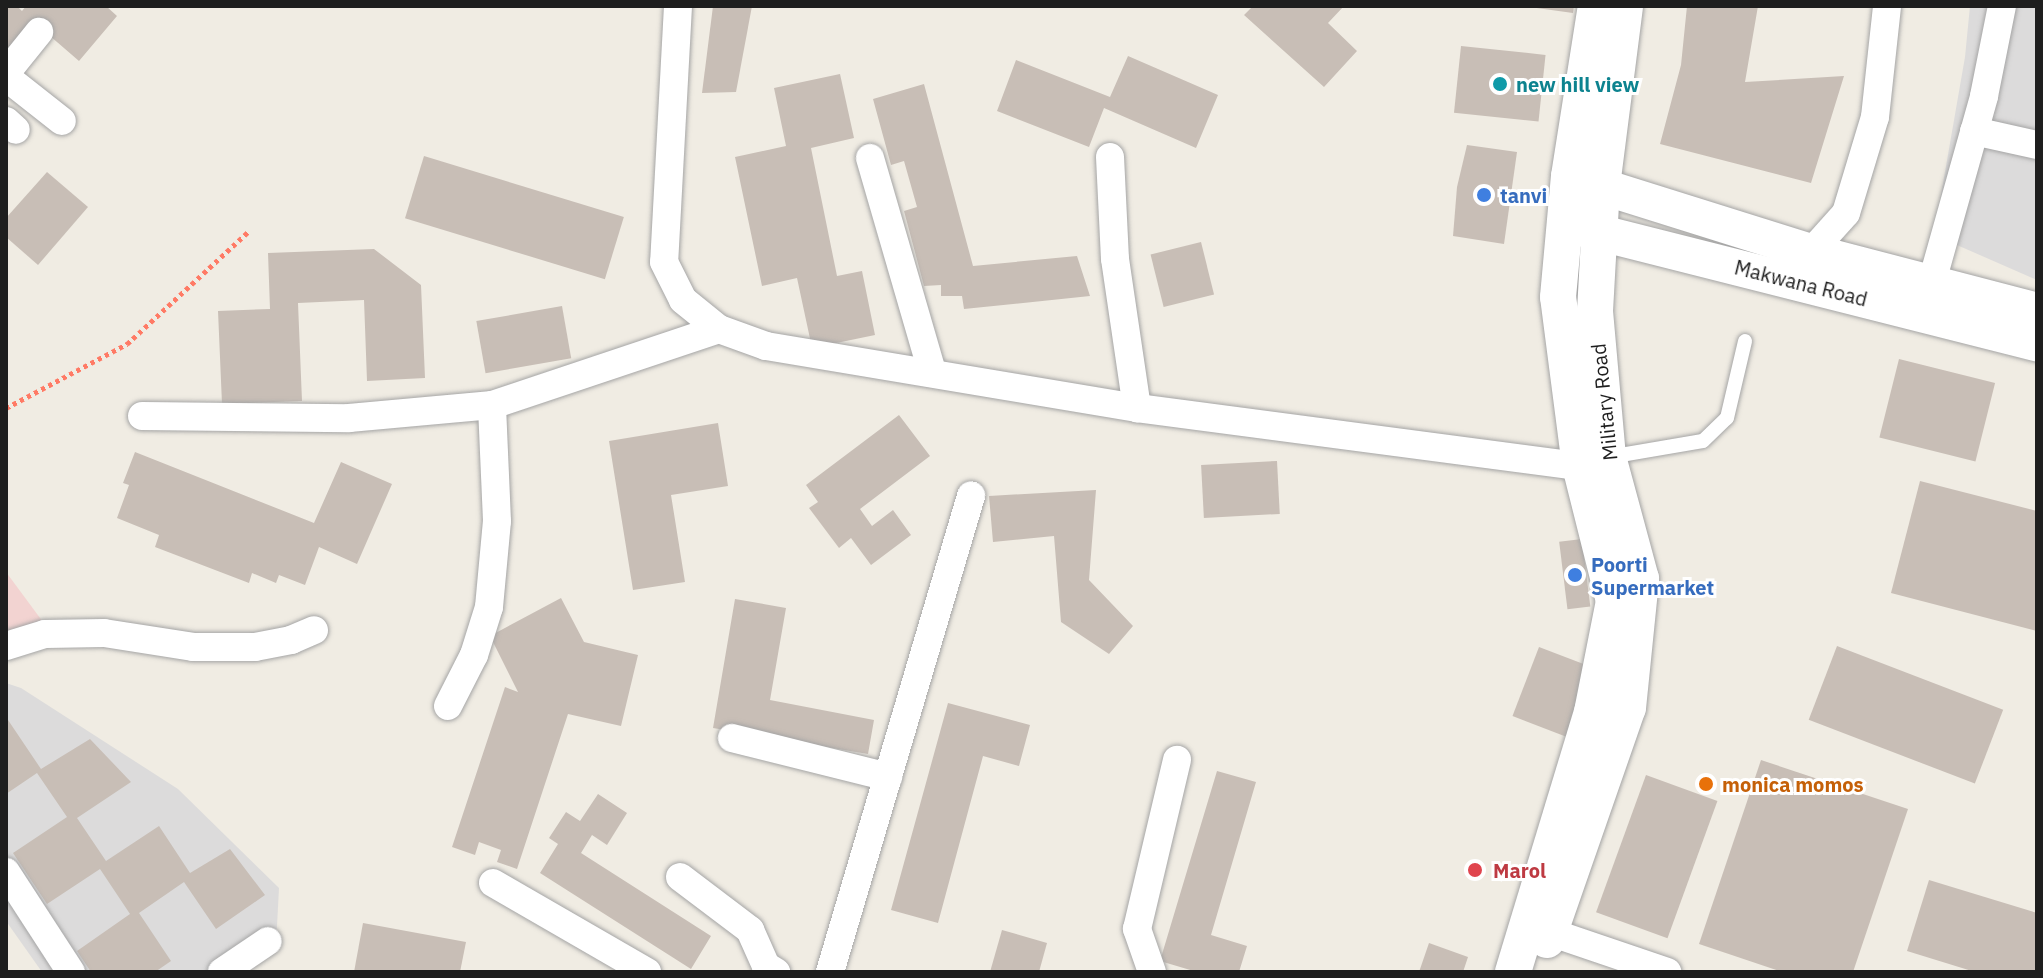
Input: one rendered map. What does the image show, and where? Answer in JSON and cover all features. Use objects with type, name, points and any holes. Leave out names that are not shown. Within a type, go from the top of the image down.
[{"type":"street","points":[[678,6],[664,262],[683,300],[719,329],[766,346],[1137,408],[1594,462],[1558,297],[1564,224],[1585,181],[1596,6]]},
{"type":"street","name":"Military Road","points":[[1538,972],[1538,928],[1611,705],[1641,579],[1594,462],[1599,232],[1585,181],[1625,6]]},
{"type":"street","points":[[1805,268],[1846,213],[1875,117],[1887,6]]},
{"type":"street","points":[[1927,299],[1974,131],[2002,6]]},
{"type":"street","points":[[39,32],[6,75],[62,121]]},
{"type":"street","points":[[1974,131],[2037,145]]},
{"type":"street","points":[[1110,157],[1115,259],[1137,408]]},
{"type":"street","points":[[870,158],[932,372]]},
{"type":"street","name":"Makwana Road","points":[[1585,181],[1764,237],[1805,268]]},
{"type":"street","name":"Makwana Road","points":[[1564,224],[1754,272],[1805,268],[1927,299],[2037,343]]},
{"type":"street","points":[[1754,272],[1764,237]]},
{"type":"street","name":"Makwana Road","points":[[1927,299],[2037,311]]},
{"type":"street","points":[[142,416],[349,418],[492,405],[719,329]]},
{"type":"street","points":[[448,706],[474,655],[489,607],[497,521],[492,405]]},
{"type":"street","points":[[830,972],[971,495]]},
{"type":"street","points":[[6,646],[45,634],[104,633],[193,647],[255,647],[291,640],[314,630]]},
{"type":"street","points":[[732,738],[888,777]]},
{"type":"street","points":[[1152,972],[1137,929],[1177,760]]},
{"type":"street","points":[[6,872],[71,972]]},
{"type":"street","points":[[680,877],[750,930],[766,966],[776,972]]},
{"type":"street","points":[[493,883],[647,972]]},
{"type":"street","points":[[1513,972],[1538,928],[1667,972]]},
{"type":"street","points":[[222,972],[268,941]]},
{"type":"lane","points":[[1594,462],[1703,441],[1727,418],[1745,341]]},
{"type":"path","points":[[6,408],[127,344],[248,232]]},
{"type":"shaded area","points":[[1970,6],[2037,6],[2037,280],[1934,235],[1965,57]]},
{"type":"shaded area","points":[[6,572],[43,622],[6,643]]},
{"type":"shaded area","points":[[6,683],[21,688],[178,789],[279,888],[276,945],[235,972],[42,972],[6,921]]},
{"type":"building","points":[[6,6],[17,6],[22,11],[26,6],[106,6],[117,16],[79,61],[35,23],[6,58]]},
{"type":"building","points":[[713,6],[752,6],[736,92],[702,93]]},
{"type":"building","points":[[1253,6],[1344,6],[1328,23],[1357,51],[1324,87],[1244,15]]},
{"type":"building","points":[[1523,6],[1574,6],[1573,13]]},
{"type":"building","points":[[1687,6],[1758,6],[1745,82],[1844,76],[1811,183],[1660,144],[1681,65]]},
{"type":"building","name":"new hill view","points":[[1461,46],[1546,55],[1539,122],[1454,113]]},
{"type":"building","points":[[1128,56],[1218,95],[1196,148],[1104,108],[1089,147],[997,111],[1016,60],[1110,97]]},
{"type":"building","points":[[840,74],[854,138],[811,148],[837,276],[862,271],[875,335],[812,348],[797,278],[762,286],[735,157],[786,146],[774,88]]},
{"type":"building","points":[[924,84],[973,266],[1077,256],[1090,296],[964,309],[962,296],[941,296],[941,285],[924,286],[904,211],[917,207],[904,161],[891,165],[873,99]]},
{"type":"building","name":"tanvi","points":[[1467,145],[1517,152],[1504,244],[1453,236],[1457,187]]},
{"type":"building","points":[[424,156],[624,217],[605,279],[405,218]]},
{"type":"building","points":[[47,172],[88,207],[38,265],[6,237],[6,218]]},
{"type":"building","points":[[1201,242],[1214,294],[1164,307],[1151,255]]},
{"type":"building","points":[[374,249],[421,285],[425,378],[367,381],[364,300],[298,303],[302,401],[222,404],[218,311],[270,309],[268,253]]},
{"type":"building","points":[[562,306],[571,358],[486,373],[476,321]]},
{"type":"building","points":[[1899,359],[1995,383],[1975,462],[1879,438]]},
{"type":"building","points":[[899,415],[930,456],[860,509],[872,526],[893,510],[911,535],[871,565],[851,538],[839,548],[809,508],[818,502],[806,485]]},
{"type":"building","points":[[718,423],[728,486],[671,495],[685,582],[633,590],[609,441]]},
{"type":"building","points":[[135,452],[314,523],[341,462],[392,484],[357,564],[319,547],[305,585],[279,575],[276,583],[252,573],[249,583],[155,547],[159,535],[117,518],[129,485],[123,483]]},
{"type":"building","points":[[1277,461],[1280,514],[1204,518],[1201,465]]},
{"type":"building","points":[[1920,481],[2037,511],[2037,631],[1891,593]]},
{"type":"building","points":[[1096,490],[1089,580],[1133,626],[1109,654],[1061,622],[1054,536],[993,542],[989,496]]},
{"type":"building","name":"Poorti Supermarket","points":[[1582,539],[1590,606],[1567,609],[1559,542]]},
{"type":"building","points":[[561,598],[584,642],[638,655],[621,726],[568,714],[517,869],[497,862],[501,850],[479,842],[475,855],[452,847],[505,687],[518,692],[490,636]]},
{"type":"building","points":[[735,599],[786,608],[770,700],[874,720],[868,754],[713,728]]},
{"type":"building","points":[[1837,646],[2003,710],[1975,784],[1809,720]]},
{"type":"building","points":[[1539,647],[1596,669],[1569,738],[1512,716]]},
{"type":"building","points":[[948,703],[1030,725],[1019,766],[983,756],[938,923],[891,910]]},
{"type":"building","points":[[6,717],[41,769],[90,739],[131,782],[77,818],[106,861],[159,826],[190,873],[230,849],[265,895],[216,929],[184,882],[139,913],[171,961],[155,972],[91,972],[77,951],[130,914],[100,869],[47,904],[13,853],[67,817],[37,773],[6,794]]},
{"type":"building","points":[[1761,760],[1908,809],[1853,972],[1782,972],[1699,944]]},
{"type":"building","points":[[1217,771],[1256,782],[1211,935],[1247,946],[1239,972],[1197,972],[1160,961]]},
{"type":"building","points":[[1646,775],[1717,801],[1667,938],[1596,912]]},
{"type":"building","points":[[598,794],[627,813],[607,845],[592,835],[581,853],[711,936],[691,969],[540,873],[558,844],[549,838],[566,812],[580,821]]},
{"type":"building","points":[[1929,880],[2037,913],[2037,972],[1975,972],[1907,951]]},
{"type":"building","points":[[363,923],[466,942],[460,972],[354,972]]},
{"type":"building","points":[[1002,930],[1047,943],[1039,972],[990,972]]},
{"type":"building","points":[[1429,943],[1468,957],[1463,972],[1419,972]]},
{"type":"place","name":"new hill view","points":[[1500,84]]},
{"type":"place","name":"tanvi","points":[[1484,195]]},
{"type":"place","name":"Poorti Supermarket","points":[[1575,575]]},
{"type":"place","name":"monica momos","points":[[1706,784]]},
{"type":"place","name":"Marol","points":[[1475,870]]}]
